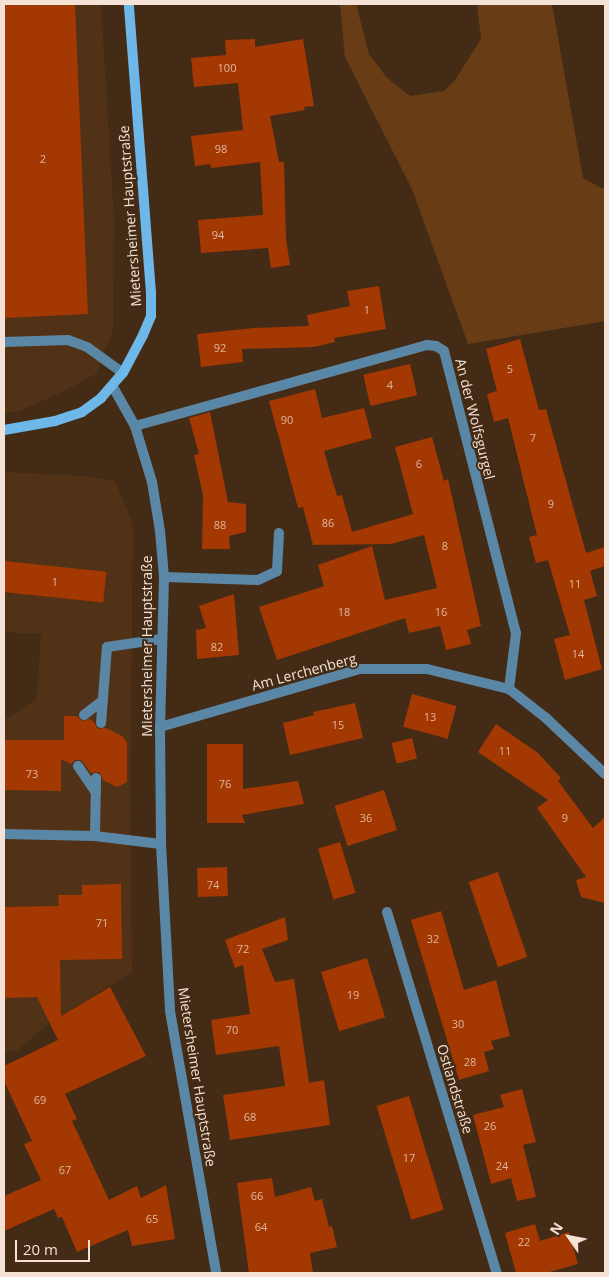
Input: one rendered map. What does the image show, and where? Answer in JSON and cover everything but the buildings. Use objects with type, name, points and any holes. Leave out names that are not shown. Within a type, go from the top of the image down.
[{"type":"street","name":"Mietersheimer Hauptstraße","points":[[128,4],[151,293],[151,316],[144,335],[113,387],[135,426],[152,482],[160,531],[164,577],[160,727],[161,844],[170,1011],[216,1273]]},
{"type":"street","points":[[4,342],[68,340],[87,347],[123,373]]},
{"type":"street","name":"An der Wolfsgurgel","points":[[135,426],[427,345],[436,346],[444,351],[516,633],[509,689]]},
{"type":"street","points":[[4,430],[55,421],[82,412],[113,387]]},
{"type":"street","points":[[164,577],[258,580],[277,571],[279,533]]},
{"type":"street","points":[[101,723],[107,647],[161,639]]},
{"type":"street","name":"Am Lerchenberg","points":[[160,727],[360,669],[427,669],[509,689],[546,718],[605,774]]},
{"type":"street","points":[[84,715],[102,702]]},
{"type":"street","points":[[78,766],[96,793]]},
{"type":"street","points":[[95,836],[96,778]]},
{"type":"street","points":[[4,834],[95,836],[161,844]]},
{"type":"street","name":"Ostlandstraße","points":[[388,912],[497,1273]]},
{"type":"shaded area","points":[[4,4],[101,4],[114,220],[113,329],[96,374],[17,412],[4,413]]},
{"type":"shaded area","points":[[340,4],[356,4],[369,54],[387,78],[410,96],[444,91],[455,80],[481,39],[477,4],[552,4],[583,178],[603,189],[605,186],[605,321],[468,344],[412,189],[345,57]]},
{"type":"shaded area","points":[[4,472],[86,476],[115,481],[133,524],[130,805],[132,972],[49,1023],[18,1050],[4,1052],[4,720],[37,699],[41,634],[4,632]]}]
